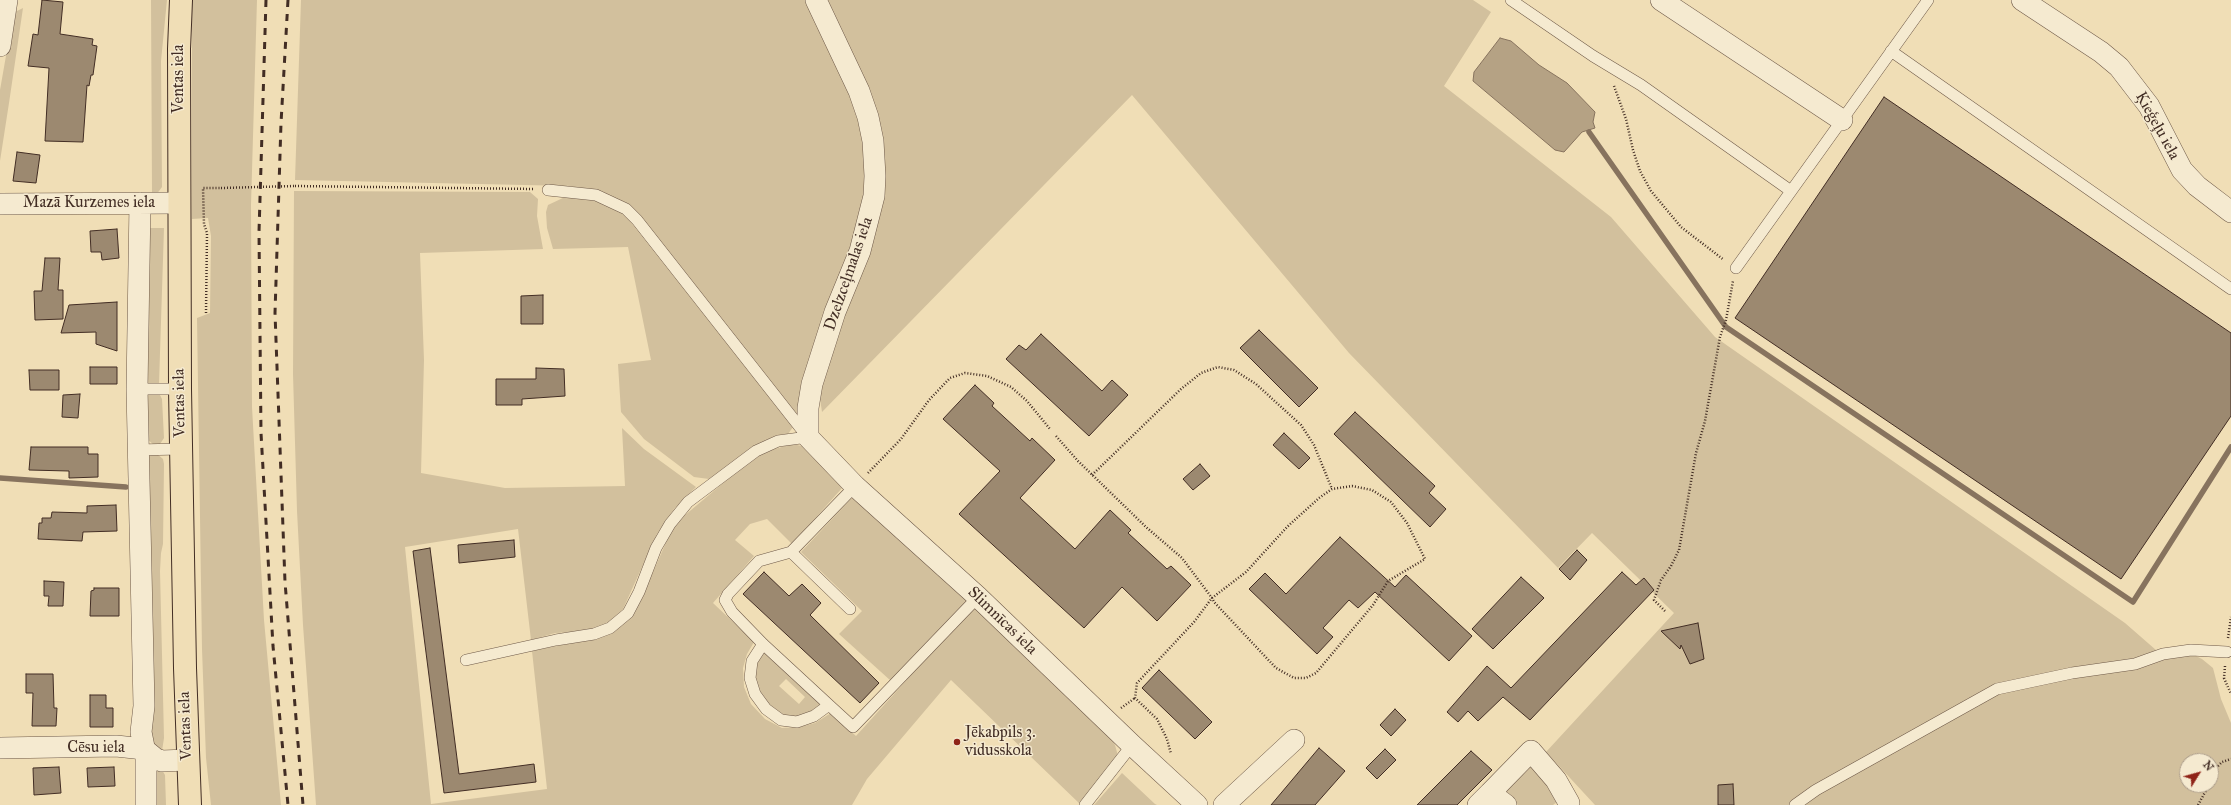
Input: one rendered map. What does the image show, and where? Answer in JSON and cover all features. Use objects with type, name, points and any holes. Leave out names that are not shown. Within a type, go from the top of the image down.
[{"type":"highway","name":"Ventas iela","points":[[181,0],[179,203],[180,449],[190,805]]},
{"type":"street","points":[[0,46],[7,0]]},
{"type":"street","name":"Dzelzceļmalas iela","points":[[808,437],[808,408],[812,384],[835,312],[860,251],[874,196],[875,176],[868,117],[859,91],[816,0]]},
{"type":"street","points":[[1661,0],[1842,120]]},
{"type":"street","name":"Ķieģeļu iela","points":[[2022,0],[2101,52],[2118,67],[2149,106],[2182,170],[2197,186],[2231,212]]},
{"type":"street","points":[[140,203],[137,450],[144,706],[141,732],[144,748],[146,805]]},
{"type":"street","name":"Mazā Kurzemes iela","points":[[0,204],[179,203]]},
{"type":"street","name":"Slimnīcas iela","points":[[808,437],[855,486],[978,597],[1132,746],[1197,805]]},
{"type":"street","points":[[1224,805],[1294,740]]},
{"type":"street","name":"Cēsu iela","points":[[0,748],[116,746],[144,748],[156,759],[162,761],[188,760]]},
{"type":"street","points":[[1491,801],[1531,751],[1556,780],[1569,804]]},
{"type":"lane","points":[[1511,0],[1593,56],[1641,85],[1791,191]]},
{"type":"lane","points":[[1736,268],[1928,0]]},
{"type":"lane","points":[[1891,51],[2231,289]]},
{"type":"lane","points":[[548,190],[596,194],[626,209],[637,220],[808,437]]},
{"type":"lane","points":[[137,389],[180,389]]},
{"type":"lane","points":[[466,660],[556,640],[594,634],[610,628],[628,613],[639,592],[656,548],[670,524],[688,502],[756,451],[778,441],[808,437]]},
{"type":"lane","points":[[137,450],[180,449]]},
{"type":"lane","points":[[855,486],[791,552],[759,561],[728,594],[725,600],[732,612],[763,644],[853,727],[978,597]]},
{"type":"lane","points":[[791,552],[850,609]]},
{"type":"lane","points":[[763,644],[752,661],[750,678],[755,694],[766,709],[782,720],[797,722],[814,716],[829,705]]},
{"type":"lane","points":[[1795,805],[1816,790],[1997,689],[2072,673],[2135,664],[2163,654],[2192,650],[2227,652]]},
{"type":"lane","points":[[1086,805],[1132,746]]},
{"type":"path","points":[[1612,82],[1626,119],[1632,150],[1650,191],[1681,227],[1736,268],[1726,320],[1720,337],[1705,421],[1696,453],[1679,550],[1672,566],[1661,580],[1654,600],[1665,611]]},
{"type":"path","points":[[206,313],[207,234],[204,219],[203,188],[335,186],[548,190]]},
{"type":"path","points":[[1092,475],[1181,389],[1202,373],[1218,367],[1234,370],[1256,384],[1301,425],[1314,445],[1332,489]]},
{"type":"path","points":[[855,486],[901,439],[929,400],[950,378],[965,373],[987,376],[1010,387],[1027,401],[1050,429]]},
{"type":"path","points":[[1056,436],[1092,475],[1146,527],[1182,558],[1212,598],[1276,668],[1294,678],[1306,678],[1316,673],[1373,605],[1388,581],[1425,559],[1407,523],[1391,502],[1372,490],[1352,486],[1332,489],[1287,528],[1246,572],[1212,598],[1194,622],[1137,683],[1135,698],[1157,719],[1167,739],[1173,760],[1176,786]]},
{"type":"path","points":[[2219,765],[2222,762],[2231,759]]},
{"type":"path","points":[[2198,805],[2205,793]]},
{"type":"shaded area","points":[[151,0],[167,0],[161,61],[162,187],[156,195],[84,195],[82,193],[152,193]]},
{"type":"shaded area","points":[[192,0],[257,0],[251,205],[252,407],[264,620],[281,805],[211,805],[206,758],[202,649],[197,318],[210,313],[211,236],[208,218],[192,219]]},
{"type":"shaded area","points":[[301,0],[809,0],[851,87],[871,180],[801,419],[619,200],[609,195],[570,186],[295,180]]},
{"type":"shaded area","points":[[822,0],[1473,0],[1491,12],[1444,86],[1611,217],[1715,337],[2125,623],[2164,657],[2194,655],[2202,659],[2213,668],[2221,699],[2231,723],[2231,805],[1595,805],[1546,752],[1674,613],[1592,533],[1558,568],[1349,353],[1132,95],[822,412],[818,385],[883,153]]},
{"type":"shaded area","points":[[23,8],[0,161],[0,90],[15,12]]},
{"type":"shaded area","points":[[1500,38],[1511,41],[1539,65],[1567,83],[1595,112],[1593,122],[1595,128],[1582,132],[1564,152],[1555,150],[1473,81],[1474,72]]},
{"type":"shaded area","points":[[294,191],[530,192],[538,199],[537,216],[543,249],[420,253],[424,360],[421,473],[505,488],[625,486],[622,428],[644,449],[696,487],[674,509],[657,534],[623,609],[605,625],[590,631],[555,633],[531,640],[518,529],[405,547],[431,804],[547,789],[532,651],[587,640],[643,595],[668,538],[678,521],[753,458],[768,451],[792,444],[802,446],[810,451],[843,487],[792,544],[767,519],[750,524],[735,540],[754,556],[713,603],[754,642],[747,654],[743,668],[744,687],[751,704],[765,719],[782,728],[800,727],[815,723],[831,713],[856,736],[970,610],[975,608],[1106,732],[1115,745],[1118,756],[1081,805],[951,680],[867,779],[852,805],[316,805],[303,625],[297,511],[293,374]]},
{"type":"shaded area","points":[[565,197],[600,201],[618,210],[629,220],[793,427],[788,434],[776,435],[756,446],[709,479],[694,477],[644,439],[621,412],[618,364],[651,360],[628,247],[553,249],[547,228],[546,212],[548,205]]},
{"type":"shaded area","points":[[147,228],[164,228],[159,384],[148,384],[145,379]]},
{"type":"shaded area","points":[[159,393],[162,399],[164,438],[160,444],[154,445],[146,438],[146,394]]},
{"type":"shaded area","points":[[156,453],[163,459],[164,464],[163,544],[160,571],[164,738],[162,751],[152,749],[146,457]]},
{"type":"shaded area","points":[[855,498],[967,601],[891,681],[839,634],[862,611],[801,552],[851,499]]},
{"type":"shaded area","points":[[762,650],[822,705],[813,712],[790,718],[768,708],[755,682],[756,665]],"holes":[[[786,679],[805,697],[799,704],[779,686]]]},
{"type":"shaded area","points":[[1533,765],[1539,768],[1557,802],[1553,805],[1518,805],[1505,793]]},
{"type":"shaded area","points":[[153,770],[162,770],[165,775],[166,805],[153,805]]},
{"type":"shaded area","points":[[1122,773],[1155,804],[1157,805],[1094,805]]},
{"type":"building","points":[[42,0],[63,2],[60,34],[93,39],[92,45],[97,46],[93,75],[91,75],[89,86],[87,85],[83,142],[45,141],[49,68],[28,66],[33,34],[38,35]]},
{"type":"building","points":[[1884,97],[2231,333],[2231,416],[2121,579],[1735,318]]},
{"type":"building","points":[[17,152],[40,155],[36,183],[13,181]]},
{"type":"building","points":[[117,229],[119,258],[102,260],[101,252],[91,252],[90,231]]},
{"type":"building","points":[[45,258],[60,258],[58,290],[63,290],[63,319],[35,320],[34,291],[42,291]]},
{"type":"building","points":[[543,295],[543,324],[521,324],[521,296]]},
{"type":"building","points":[[117,302],[117,351],[96,344],[96,332],[61,333],[69,305]]},
{"type":"building","points":[[1259,330],[1318,388],[1299,407],[1240,348]]},
{"type":"building","points":[[1041,334],[1102,391],[1112,380],[1128,395],[1089,436],[1006,359],[1019,345],[1026,350]]},
{"type":"building","points":[[90,367],[117,367],[117,384],[90,384]]},
{"type":"building","points":[[536,368],[564,369],[565,396],[522,399],[522,405],[496,405],[496,379],[536,379]]},
{"type":"building","points":[[29,370],[59,370],[59,390],[30,390]]},
{"type":"building","points":[[975,385],[994,403],[992,406],[1030,441],[1032,438],[1055,460],[1020,498],[1075,549],[1110,510],[1131,530],[1128,533],[1167,569],[1171,566],[1191,585],[1157,621],[1122,587],[1084,628],[959,514],[1000,471],[943,419]]},
{"type":"building","points":[[80,394],[78,418],[62,417],[63,395]]},
{"type":"building","points":[[1355,412],[1435,486],[1429,493],[1446,509],[1430,527],[1334,434]]},
{"type":"building","points":[[1284,433],[1310,458],[1299,469],[1273,445]]},
{"type":"building","points":[[31,447],[88,447],[88,454],[98,454],[98,477],[69,478],[69,471],[29,470]]},
{"type":"building","points":[[1200,464],[1210,476],[1193,490],[1183,479]]},
{"type":"building","points":[[116,505],[117,531],[83,532],[82,541],[38,539],[39,523],[42,523],[42,518],[51,518],[52,512],[87,513],[87,506]]},
{"type":"building","points":[[1340,537],[1395,587],[1406,575],[1472,636],[1449,661],[1375,592],[1358,608],[1349,600],[1323,628],[1333,637],[1317,654],[1249,589],[1265,573],[1286,594]]},
{"type":"building","points":[[514,540],[515,557],[459,563],[458,545]]},
{"type":"building","points":[[430,548],[459,774],[534,764],[536,782],[444,793],[413,551]]},
{"type":"building","points":[[1577,550],[1587,560],[1570,580],[1559,569]]},
{"type":"building","points":[[764,572],[789,596],[802,584],[821,603],[810,615],[879,683],[860,703],[743,594]]},
{"type":"building","points":[[1622,572],[1636,585],[1644,578],[1654,590],[1530,720],[1503,697],[1478,721],[1468,711],[1458,722],[1447,712],[1487,666],[1511,688]]},
{"type":"building","points":[[1521,577],[1544,598],[1493,649],[1472,629]]},
{"type":"building","points":[[44,581],[64,582],[63,606],[48,606],[49,596],[44,596]]},
{"type":"building","points":[[94,588],[119,588],[119,616],[90,616],[91,591],[94,590]]},
{"type":"building","points":[[1698,623],[1704,659],[1690,664],[1681,645],[1680,649],[1661,631]]},
{"type":"building","points":[[1159,670],[1212,722],[1195,739],[1142,688]]},
{"type":"building","points":[[26,674],[53,674],[54,708],[57,708],[56,726],[32,726],[33,693],[26,693]]},
{"type":"building","points":[[90,695],[106,695],[106,708],[113,708],[113,727],[90,727]]},
{"type":"building","points":[[1395,709],[1406,720],[1391,736],[1380,725]]},
{"type":"building","points":[[1319,748],[1345,771],[1315,805],[1271,805]]},
{"type":"building","points":[[1385,749],[1396,760],[1377,779],[1366,768]]},
{"type":"building","points":[[1471,751],[1492,770],[1457,805],[1417,805]]},
{"type":"building","points":[[59,767],[61,793],[34,795],[33,768]]},
{"type":"building","points":[[114,767],[115,786],[88,787],[87,768]]},
{"type":"building","points":[[1733,784],[1734,805],[1718,805],[1718,785]]},
{"type":"waterway","points":[[1589,132],[1726,327],[2133,602],[2231,447]]},
{"type":"waterway","points":[[0,478],[126,487]]},
{"type":"railway","points":[[266,0],[259,232],[261,433],[273,646],[288,805]]},
{"type":"railway","points":[[288,0],[281,123],[275,313],[285,582],[303,805]]},
{"type":"place","name":"Jēkabpils 3. vidusskola","points":[[957,742]]}]
